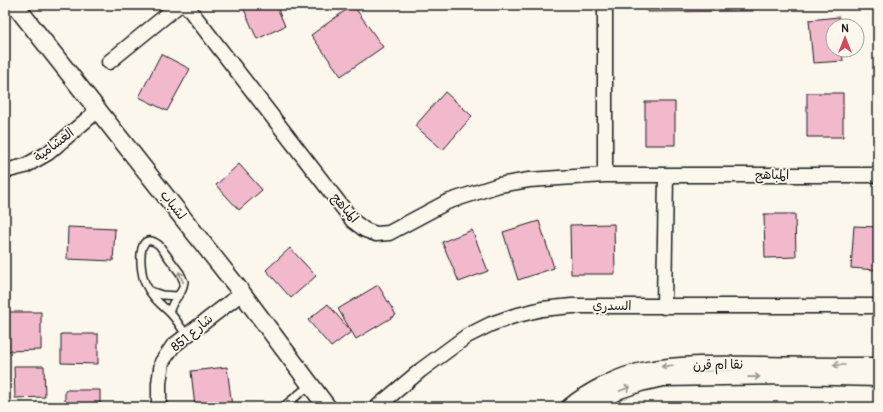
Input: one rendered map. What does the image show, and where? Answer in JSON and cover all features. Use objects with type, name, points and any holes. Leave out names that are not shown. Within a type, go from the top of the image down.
[{"type":"street","name":"لشباب","points":[[15,5],[242,293],[327,407]]},
{"type":"street","points":[[109,62],[179,5]]},
{"type":"street","name":"المباهج","points":[[186,5],[353,220],[365,230],[376,234],[389,233],[447,202],[499,185],[529,180],[605,175],[666,174],[878,175]]},
{"type":"street","points":[[605,5],[605,175]]},
{"type":"street","name":"الغشامية","points":[[5,171],[25,166],[48,153],[98,110]]},
{"type":"street","points":[[664,307],[666,174]]},
{"type":"street","name":"شارع 851","points":[[159,407],[159,383],[162,362],[173,346],[242,293]]},
{"type":"street","name":"السدري","points":[[377,407],[421,370],[467,336],[491,324],[542,309],[572,306],[878,306]]},
{"type":"street","name":"نقا ام قرن","points":[[568,407],[583,396],[609,382],[645,369],[671,366],[728,364],[878,365]]},
{"type":"street","name":"نقا ام قرن","points":[[590,407],[620,391],[641,384],[664,379],[792,377],[878,379]]},
{"type":"lane","points":[[169,312],[184,286],[183,279],[160,245],[155,241],[145,242],[141,253],[144,282],[156,300],[169,312],[187,336]]},
{"type":"lane","points":[[149,291],[162,295],[178,296]]},
{"type":"lane","points":[[283,407],[310,384]]},
{"type":"building","points":[[247,5],[276,5],[285,26],[257,39],[243,7]]},
{"type":"building","points":[[353,5],[383,47],[341,76],[311,35]]},
{"type":"building","points":[[648,5],[753,5],[753,11],[648,12]]},
{"type":"building","points":[[825,18],[825,58],[843,58],[843,61],[813,63],[809,20]]},
{"type":"building","points":[[161,54],[190,69],[167,111],[139,97]]},
{"type":"building","points":[[445,92],[472,116],[443,150],[415,126]]},
{"type":"building","points":[[807,93],[843,93],[843,137],[807,137]]},
{"type":"building","points":[[645,102],[675,102],[675,145],[645,145]]},
{"type":"building","points":[[239,164],[262,190],[239,210],[216,185]]},
{"type":"building","points":[[764,214],[795,214],[796,257],[765,258]]},
{"type":"building","points":[[539,221],[554,268],[518,280],[503,232]]},
{"type":"building","points":[[614,224],[615,274],[571,274],[570,225]]},
{"type":"building","points":[[854,226],[878,227],[876,270],[851,268]]},
{"type":"building","points":[[68,227],[115,229],[113,261],[67,259]]},
{"type":"building","points":[[472,230],[488,271],[459,282],[442,242]]},
{"type":"building","points":[[290,248],[316,276],[291,298],[266,270]]},
{"type":"building","points":[[378,285],[396,315],[356,339],[338,309]]},
{"type":"building","points":[[328,304],[351,332],[331,347],[308,320]]},
{"type":"building","points":[[5,312],[41,312],[41,350],[5,351]]},
{"type":"building","points":[[61,334],[98,334],[98,364],[61,363]]},
{"type":"building","points":[[14,366],[44,366],[45,397],[15,398]]},
{"type":"building","points":[[227,367],[232,407],[195,407],[191,371]]},
{"type":"building","points":[[65,390],[100,390],[100,407],[65,407]]}]
